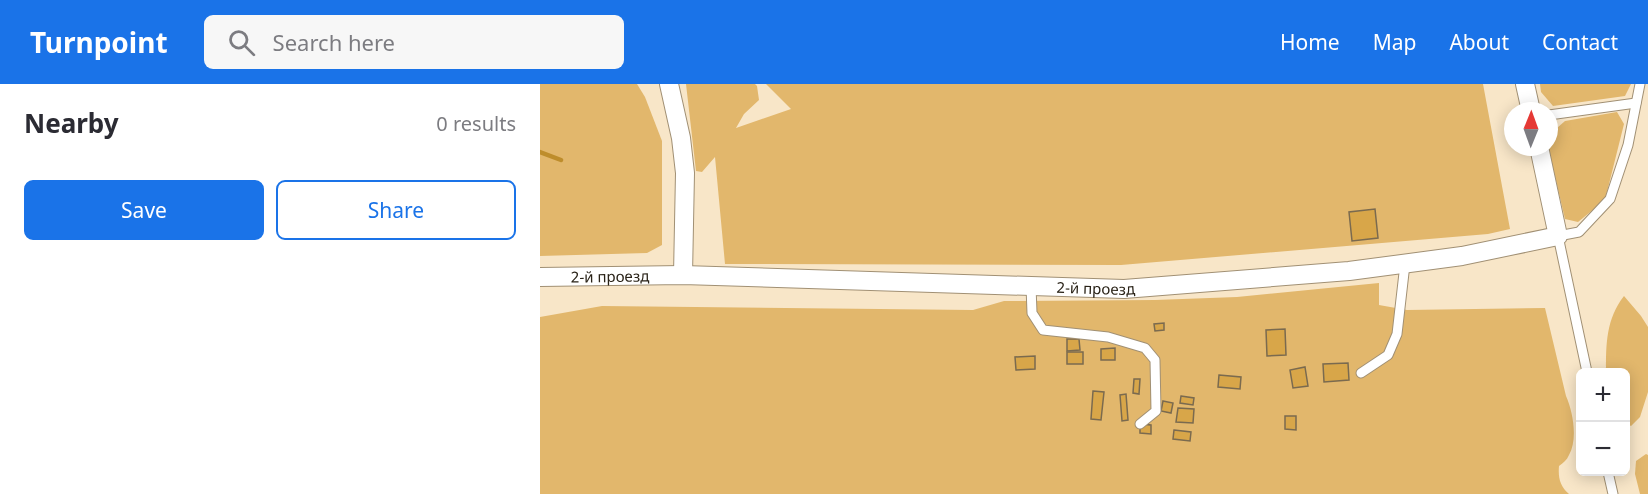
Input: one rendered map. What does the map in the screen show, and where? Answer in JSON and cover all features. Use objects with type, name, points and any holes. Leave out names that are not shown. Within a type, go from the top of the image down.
[{"type":"street","points":[[669,84],[681,138],[685,173],[683,275]]},
{"type":"street","points":[[1525,84],[1529,102]]},
{"type":"street","points":[[1541,156],[1558,236]]},
{"type":"street","name":"2-й проезд","points":[[540,277],[683,275],[1124,289],[1349,271],[1462,256],[1558,236]]},
{"type":"lane","points":[[1586,368],[1558,236],[1579,232],[1610,199],[1628,145],[1640,84]]},
{"type":"lane","points":[[1558,115],[1636,103]]},
{"type":"lane","points":[[1361,373],[1388,355],[1397,334],[1405,264]]},
{"type":"lane","points":[[1031,286],[1032,313],[1043,330],[1108,337],[1145,348],[1155,360],[1156,411],[1140,424]]},
{"type":"lane","points":[[1609,476],[1613,494]]},
{"type":"shaded area","points":[[540,84],[637,84],[645,97],[662,141],[662,245],[647,253],[540,256]]},
{"type":"shaded area","points":[[686,84],[755,84],[759,100],[744,114],[736,128],[791,109],[766,84],[1483,84],[1510,229],[1488,234],[1121,265],[725,264],[715,157],[702,172],[696,171]]},
{"type":"shaded area","points":[[1540,84],[1631,84],[1625,96],[1558,105],[1558,102],[1550,102],[1541,92]]},
{"type":"shaded area","points":[[1617,112],[1624,124],[1605,200],[1578,222],[1565,219],[1550,156],[1558,156],[1558,127],[1565,121]]},
{"type":"shaded area","points":[[1379,283],[1379,305],[1407,310],[1545,308],[1574,426],[1572,449],[1559,466],[1560,482],[1569,494],[540,494],[540,317],[602,306],[973,310],[1004,301],[1237,297]]},
{"type":"shaded area","points":[[1624,296],[1648,327],[1648,392],[1640,417],[1631,426],[1630,368],[1606,368],[1610,323]]},
{"type":"shaded area","points":[[1648,455],[1648,494],[1640,494],[1635,474],[1636,461]]},
{"type":"building","points":[[1375,209],[1378,238],[1352,241],[1349,212]]},
{"type":"building","points":[[1164,323],[1164,330],[1155,331],[1154,324]]},
{"type":"building","points":[[1285,329],[1286,355],[1267,356],[1266,330]]},
{"type":"building","points":[[1067,339],[1079,339],[1080,350],[1067,351]]},
{"type":"building","points":[[1115,348],[1115,360],[1101,360],[1101,349]]},
{"type":"building","points":[[1067,352],[1083,352],[1083,364],[1067,364]]},
{"type":"building","points":[[1035,356],[1035,369],[1016,370],[1015,357]]},
{"type":"building","points":[[1348,363],[1349,380],[1324,382],[1323,364]]},
{"type":"building","points":[[1305,367],[1308,386],[1293,388],[1290,370]]},
{"type":"building","points":[[1219,375],[1241,377],[1240,389],[1218,387]]},
{"type":"building","points":[[1134,379],[1140,379],[1139,394],[1133,393]]},
{"type":"building","points":[[1093,391],[1104,392],[1101,420],[1091,419]]},
{"type":"building","points":[[1126,394],[1128,420],[1122,421],[1120,395]]},
{"type":"building","points":[[1181,396],[1194,398],[1193,405],[1180,403]]},
{"type":"building","points":[[1163,401],[1173,403],[1171,413],[1161,411]]},
{"type":"building","points":[[1178,408],[1194,409],[1193,423],[1176,422]]},
{"type":"building","points":[[1285,416],[1296,416],[1296,430],[1285,429]]},
{"type":"building","points":[[1140,424],[1151,425],[1151,434],[1140,433]]},
{"type":"building","points":[[1174,430],[1191,432],[1190,441],[1173,439]]},
{"type":"waterway","points":[[540,152],[561,160]]}]
